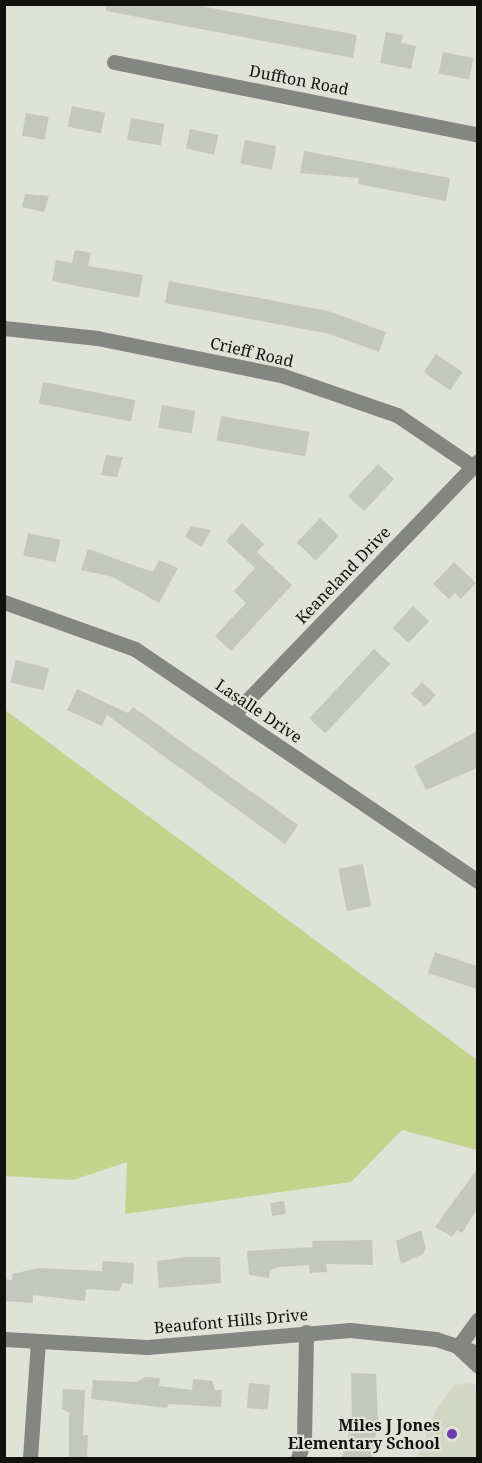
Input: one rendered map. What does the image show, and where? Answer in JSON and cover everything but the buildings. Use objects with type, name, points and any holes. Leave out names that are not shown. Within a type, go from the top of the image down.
[{"type":"street","name":"Duffton Road","points":[[114,62],[477,135]]},
{"type":"street","name":"Crieff Road","points":[[4,327],[97,338],[281,375],[397,415],[475,463]]},
{"type":"street","name":"Keaneland Drive","points":[[233,715],[475,463]]},
{"type":"street","name":"Lasalle Drive","points":[[4,602],[135,650],[477,880]]},
{"type":"street","points":[[477,1318],[458,1347],[477,1366]]},
{"type":"street","name":"Beaufont Hills Drive","points":[[4,1338],[38,1342],[147,1347],[306,1332],[385,1331],[477,1353]]},
{"type":"street","points":[[298,1458],[304,1439],[306,1332]]},
{"type":"street","points":[[30,1458],[38,1342]]},
{"type":"shaded area","name":"Miles J Jones Elementary School","points":[[473,1383],[477,1386],[477,1458],[417,1458],[436,1410],[454,1385]]},
{"type":"green space","points":[[5,710],[477,1060],[477,1150],[402,1130],[351,1182],[125,1214],[127,1162],[73,1180],[5,1176]]},
{"type":"place","name":"Miles J Jones Elementary School","points":[[452,1434]]}]
